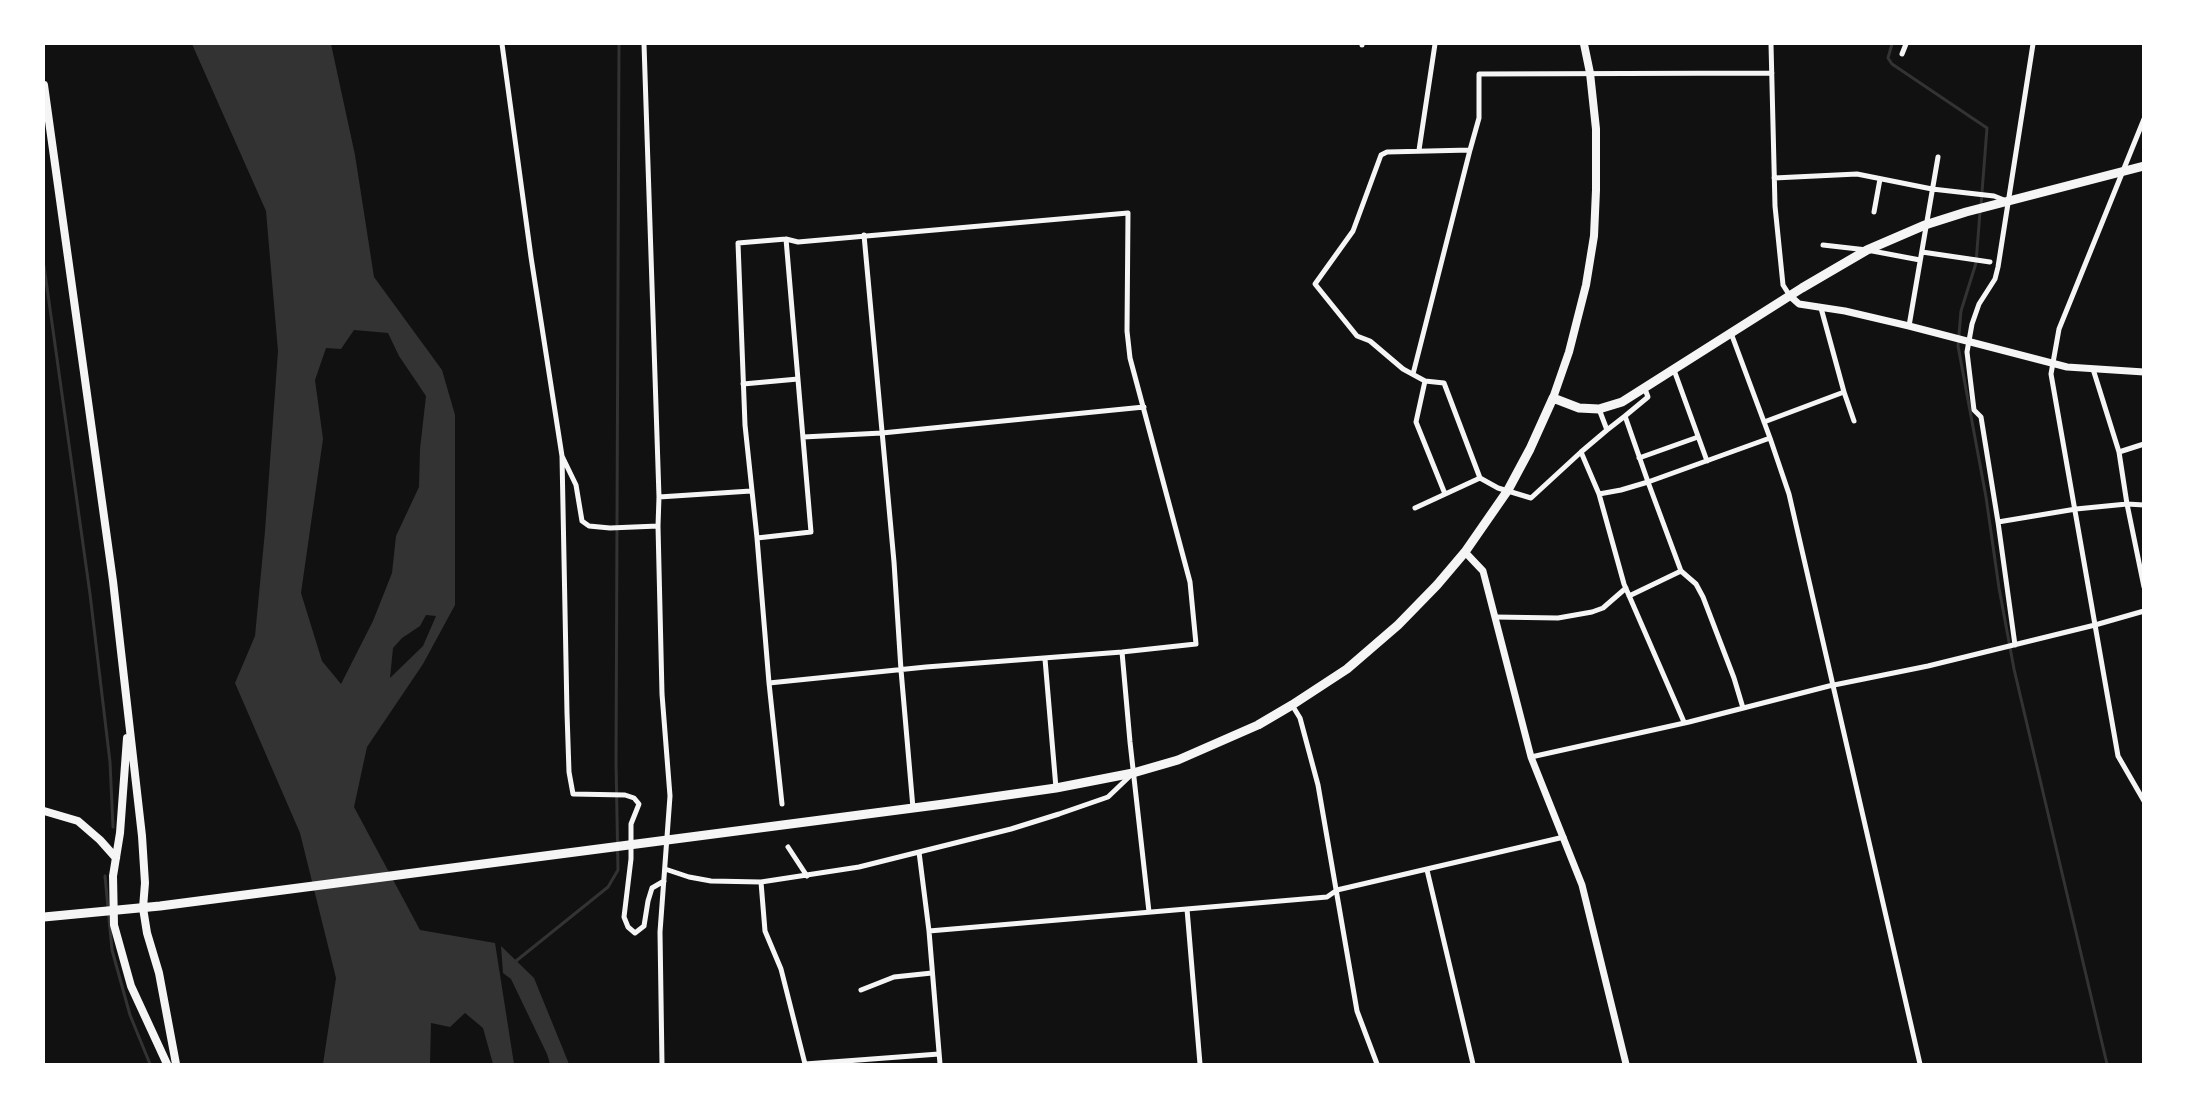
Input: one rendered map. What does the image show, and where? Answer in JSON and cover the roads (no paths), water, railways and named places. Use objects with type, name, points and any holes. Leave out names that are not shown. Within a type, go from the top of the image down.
[{"type":"highway","points":[[44,916],[160,906],[913,808],[1056,788],[1133,773],[1178,760],[1229,738],[1292,705],[1347,669],[1398,625],[1465,552],[1508,490],[1553,398],[1579,408],[1599,409],[1623,402],[1867,250],[1925,225],[2007,201],[2144,166]]},
{"type":"main road","points":[[1553,398],[1569,352],[1586,285],[1594,236],[1596,129],[1590,73],[1584,44]]},
{"type":"main road","points":[[44,85],[113,581],[142,836],[145,883],[143,908],[147,933],[159,973],[176,1065]]},
{"type":"main road","points":[[128,718],[120,833],[112,902],[114,925],[131,986],[167,1065]]},
{"type":"main road","points":[[44,811],[78,822],[95,835],[116,858]]},
{"type":"street","points":[[502,44],[531,257],[562,456],[567,714],[569,772],[573,794],[625,795],[634,798],[639,804],[631,824],[631,859],[624,916],[627,927],[635,933],[644,926],[652,888],[664,881]]},
{"type":"street","points":[[644,44],[659,497],[662,694],[669,796],[668,839],[660,932],[662,1065]]},
{"type":"street","points":[[1419,150],[1436,44]]},
{"type":"street","points":[[1771,44],[1774,178],[1781,271],[1783,285],[1799,304],[1909,326],[2067,367],[2144,372]]},
{"type":"street","points":[[1902,54],[1905,44]]},
{"type":"street","points":[[2016,645],[1981,417],[1974,410],[1968,352],[1972,324],[1979,304],[1995,279],[2032,44]]},
{"type":"street","points":[[1413,374],[1479,118],[1479,74],[1772,74]]},
{"type":"street","points":[[2144,119],[2059,329],[2051,374],[2118,756],[2142,793],[2144,801]]},
{"type":"street","points":[[1470,150],[1419,150],[1387,152],[1381,155],[1353,231],[1315,284],[1357,336],[1370,340],[1403,369],[1425,381],[1444,383],[1480,478],[1498,488],[1531,498],[1581,452],[1648,398],[1645,389]]},
{"type":"street","points":[[1909,326],[1938,157]]},
{"type":"street","points":[[1774,178],[1857,174],[1932,189],[1994,196],[2007,201]]},
{"type":"street","points":[[1874,212],[1880,179]]},
{"type":"street","points":[[770,683],[1196,644],[1190,582],[1130,358],[1127,331],[1128,213],[798,242],[786,239],[738,243],[742,384],[751,491],[757,538],[770,683],[782,804]]},
{"type":"street","points":[[864,235],[894,562],[913,808]]},
{"type":"street","points":[[757,538],[811,532],[786,239]]},
{"type":"street","points":[[1823,245],[1920,260]]},
{"type":"street","points":[[1922,252],[1990,262]]},
{"type":"street","points":[[1821,308],[1854,421]]},
{"type":"street","points":[[1731,333],[1789,494],[1920,1065]]},
{"type":"street","points":[[2093,369],[2119,452],[2144,587]]},
{"type":"street","points":[[1674,370],[1707,461]]},
{"type":"street","points":[[742,384],[798,379]]},
{"type":"street","points":[[1425,381],[1416,422],[1445,494]]},
{"type":"street","points":[[1764,422],[1844,392]]},
{"type":"street","points":[[803,437],[882,433],[1144,407]]},
{"type":"street","points":[[1599,409],[1607,430]]},
{"type":"street","points":[[1625,416],[1681,571],[1696,584],[1703,597],[1743,708]]},
{"type":"street","points":[[1640,458],[1698,437]]},
{"type":"street","points":[[1599,494],[1648,482],[1770,438]]},
{"type":"street","points":[[2119,452],[2144,444]]},
{"type":"street","points":[[1581,452],[1599,494],[1629,596],[1684,722]]},
{"type":"street","points":[[562,456],[576,485],[582,521],[589,526],[609,528],[658,526]]},
{"type":"street","points":[[1415,508],[1480,478]]},
{"type":"street","points":[[659,497],[751,491]]},
{"type":"street","points":[[1998,522],[2076,509],[2127,504],[2144,506]]},
{"type":"street","points":[[1465,552],[1483,571],[1531,757],[1582,885],[1626,1065]]},
{"type":"street","points":[[1629,596],[1681,571]]},
{"type":"street","points":[[1496,617],[1558,618],[1592,612],[1604,608],[1626,588]]},
{"type":"street","points":[[1531,757],[1833,685],[1928,666],[2095,626],[2144,611]]},
{"type":"street","points":[[1122,652],[1149,912]]},
{"type":"street","points":[[1045,659],[1056,788]]},
{"type":"street","points":[[1292,705],[1300,718],[1318,785],[1357,1011],[1377,1065]]},
{"type":"street","points":[[665,869],[711,881],[761,882],[859,867],[1011,829],[1108,797],[1133,773]]},
{"type":"street","points":[[929,931],[1327,897],[1337,890],[1564,837]]},
{"type":"street","points":[[788,848],[807,876]]},
{"type":"street","points":[[919,852],[929,931],[940,1065]]},
{"type":"street","points":[[1427,870],[1473,1065]]},
{"type":"street","points":[[761,882],[765,931],[782,969],[805,1064],[939,1054]]},
{"type":"street","points":[[1187,909],[1200,1065]]},
{"type":"street","points":[[861,990],[894,977],[933,973]]},
{"type":"waterway","points":[[516,961],[608,887],[618,870],[616,762],[619,44]]},
{"type":"waterway","points":[[1892,44],[1888,58],[1892,64],[1987,128],[1981,205]]},
{"type":"waterway","points":[[1980,212],[1976,263],[1961,311],[1958,346],[2014,669],[2107,1064]]},
{"type":"waterway","points":[[44,266],[90,594],[110,762],[113,827]]},
{"type":"waterway","points":[[105,876],[112,950],[130,1015],[150,1064]]}]
